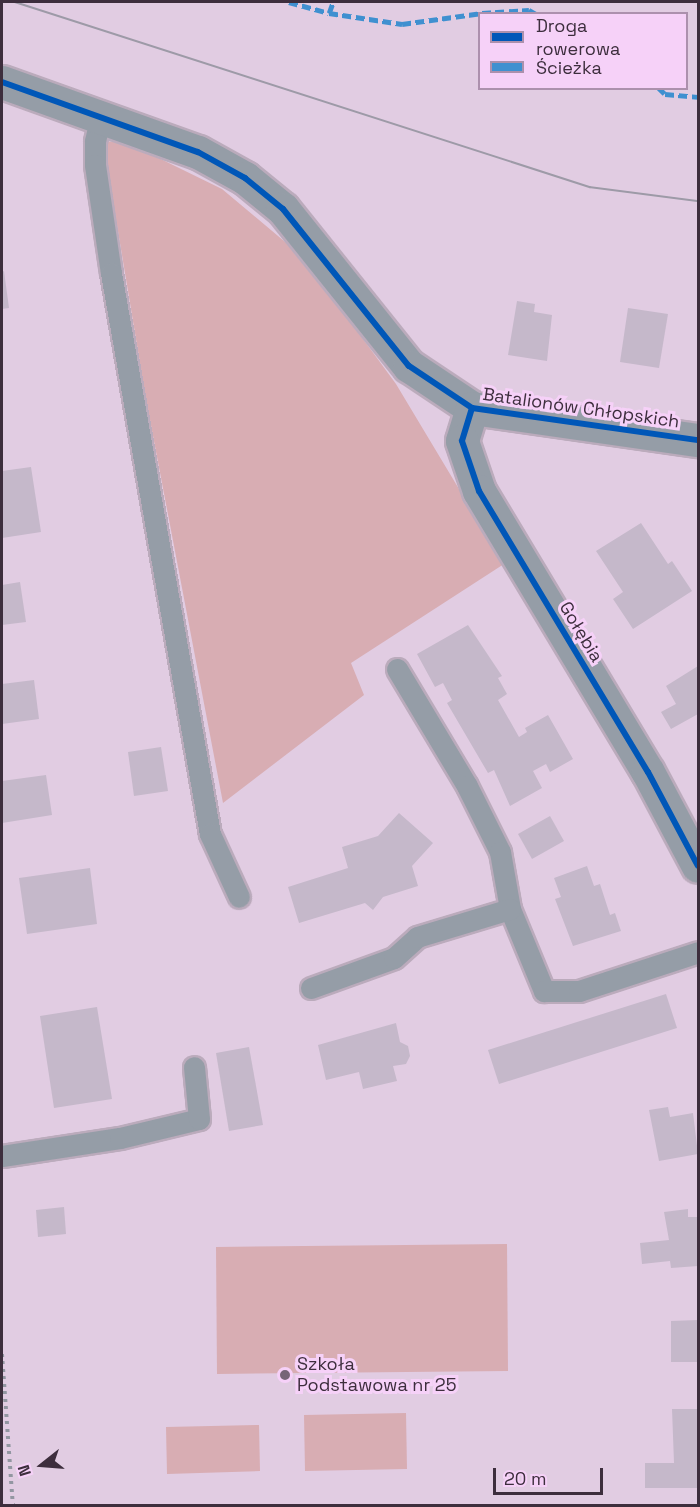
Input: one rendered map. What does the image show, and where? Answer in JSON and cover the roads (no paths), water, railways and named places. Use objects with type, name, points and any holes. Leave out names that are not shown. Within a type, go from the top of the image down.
[{"type":"street","name":"Batalionów Chłopskich","points":[[2,82],[101,115],[198,152],[245,178],[283,209],[409,366],[472,408],[699,440]]},
{"type":"street","name":"Gołębia","points":[[472,408],[462,441],[479,491],[648,772],[699,866]]},
{"type":"lane","points":[[101,115],[95,141],[95,165],[111,273],[210,834],[239,897]]},
{"type":"lane","points":[[397,669],[467,786],[500,852],[510,909],[544,991],[579,991],[699,952]]},
{"type":"lane","points":[[311,988],[394,958],[417,937],[510,909]]},
{"type":"lane","points":[[2,1156],[120,1138],[199,1119],[194,1067]]},
{"type":"tram line","points":[[15,2],[590,187],[698,201]]},
{"type":"place","name":"Szkoła Podstawowa nr 25","points":[[285,1375]]}]
